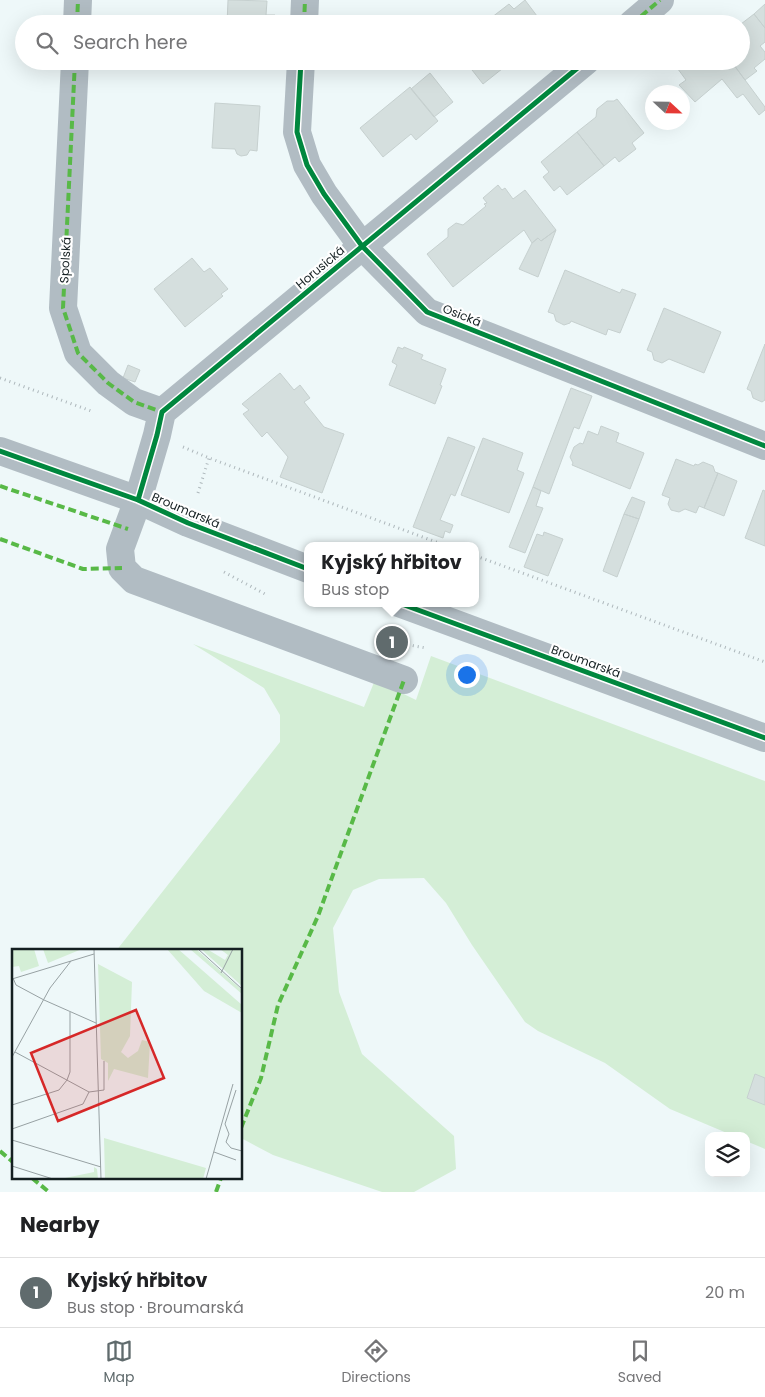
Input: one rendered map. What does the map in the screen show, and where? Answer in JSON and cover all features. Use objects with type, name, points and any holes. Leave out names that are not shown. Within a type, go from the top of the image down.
[{"type":"street","points":[[77,15],[78,0]]},
{"type":"street","points":[[304,15],[305,0]]},
{"type":"street","points":[[642,15],[660,0]]},
{"type":"street","name":"Spolská","points":[[75,70],[63,308],[78,353],[108,383],[159,424]]},
{"type":"street","name":"Osická","points":[[300,70],[297,132],[307,165],[324,194],[362,246],[427,312],[765,446]]},
{"type":"street","name":"Horusická","points":[[159,424],[362,246],[575,70]]},
{"type":"street","points":[[159,424],[138,500],[120,549],[122,568],[134,580],[404,680]]},
{"type":"street","name":"Broumarská","points":[[0,451],[138,500],[188,523],[304,567]]},
{"type":"street","name":"Broumarská","points":[[410,607],[765,738]]},
{"type":"path","points":[[0,378],[102,415]]},
{"type":"path","points":[[159,424],[209,458],[436,542]]},
{"type":"path","points":[[479,557],[765,662]]},
{"type":"green space","points":[[193,644],[364,707],[375,680],[416,700],[431,656],[765,781],[765,1078],[755,1075],[747,1098],[765,1105],[765,1149],[750,1143],[750,1132],[725,1132],[670,1109],[605,1063],[538,1031],[525,1022],[472,945],[446,903],[424,878],[379,879],[353,890],[333,928],[339,992],[362,1054],[454,1136],[456,1169],[414,1192],[382,1192],[273,1155],[242,1139],[242,949],[118,949],[280,742],[280,715],[264,688]]},
{"type":"building","points":[[228,0],[267,1],[266,15],[227,15]]},
{"type":"building","points":[[525,0],[536,15],[495,15],[509,4],[514,9]]},
{"type":"building","points":[[765,4],[765,28],[754,14]]},
{"type":"building","points":[[754,14],[765,28],[765,42],[760,46],[765,52],[765,59],[754,68],[757,71],[745,80],[738,70],[750,70],[750,17]]},
{"type":"building","points":[[472,70],[501,70],[483,84]]},
{"type":"building","points":[[679,70],[738,70],[765,107],[765,110],[759,115],[743,94],[737,98],[722,79],[695,102],[690,97],[690,85],[679,85],[686,80]]},
{"type":"building","points":[[430,73],[453,102],[434,117],[411,89]]},
{"type":"building","points":[[410,87],[438,121],[416,140],[411,134],[383,157],[360,128]]},
{"type":"building","points":[[617,99],[644,133],[632,143],[636,149],[619,162],[615,157],[604,166],[577,132],[596,117],[597,109],[607,101]]},
{"type":"building","points":[[215,103],[260,106],[257,151],[250,150],[247,155],[241,156],[237,154],[235,149],[212,148]]},
{"type":"building","points":[[577,132],[604,166],[567,195],[560,186],[554,191],[543,177],[549,172],[541,162]]},
{"type":"building","points":[[498,185],[502,190],[505,188],[513,199],[525,190],[556,230],[541,241],[538,238],[532,243],[524,230],[453,287],[427,254],[448,237],[448,229],[456,223],[463,225],[486,206],[484,204],[487,203],[483,198]]},
{"type":"building","points":[[556,230],[538,277],[519,269],[532,243],[538,238],[541,241]]},
{"type":"building","points":[[192,258],[204,272],[210,268],[228,289],[221,294],[223,296],[185,327],[154,289]]},
{"type":"building","points":[[565,270],[620,293],[622,289],[636,294],[620,333],[608,329],[606,335],[571,321],[564,325],[556,321],[554,314],[548,312]]},
{"type":"building","points":[[664,308],[721,332],[704,373],[669,359],[662,363],[654,360],[652,352],[647,350]]},
{"type":"building","points":[[765,344],[765,400],[762,402],[753,398],[751,391],[747,389]]},
{"type":"building","points":[[398,347],[403,349],[404,347],[423,355],[421,359],[446,369],[435,404],[389,385],[397,365],[392,362]]},
{"type":"building","points":[[128,365],[140,370],[135,382],[123,378]]},
{"type":"building","points":[[280,373],[294,390],[300,385],[310,398],[304,402],[324,427],[344,434],[322,493],[280,477],[288,457],[267,432],[262,437],[243,414],[249,410],[242,404]]},
{"type":"building","points":[[571,388],[592,396],[579,429],[574,427],[549,494],[533,487]]},
{"type":"building","points":[[601,426],[619,433],[616,442],[644,453],[630,489],[572,465],[570,457],[574,447],[580,443],[583,444],[588,431],[598,435]]},
{"type":"building","points":[[448,437],[475,447],[455,496],[451,494],[440,520],[453,525],[450,533],[445,531],[443,538],[413,527]]},
{"type":"building","points":[[483,438],[523,453],[517,470],[524,473],[509,513],[461,495]]},
{"type":"building","points":[[676,459],[694,466],[703,462],[713,466],[715,472],[718,473],[704,508],[699,506],[696,513],[685,509],[679,512],[671,510],[668,504],[670,498],[662,495]]},
{"type":"building","points":[[718,473],[737,481],[724,516],[704,508]]},
{"type":"building","points":[[533,487],[541,491],[536,506],[543,508],[525,553],[509,547]]},
{"type":"building","points":[[763,490],[765,491],[765,546],[745,538]]},
{"type":"building","points":[[632,497],[645,502],[639,519],[624,514]]},
{"type":"building","points":[[624,514],[639,519],[617,577],[603,571]]},
{"type":"building","points":[[544,532],[563,539],[548,576],[524,567],[537,534],[543,536]]},
{"type":"building","points":[[755,1074],[765,1078],[765,1105],[747,1098]]},
{"type":"marked path","points":[[77,15],[78,0]]},
{"type":"marked path","points":[[304,15],[305,0]]},
{"type":"marked path","points":[[642,15],[660,0]]},
{"type":"marked path","points":[[75,70],[63,308],[78,353],[108,383],[134,402],[162,412]]},
{"type":"marked path","points":[[0,486],[128,529]]},
{"type":"marked path","points":[[0,539],[83,569],[122,568]]},
{"type":"marked path","points":[[242,1126],[261,1078],[278,1005],[318,916],[404,680]]},
{"type":"marked path","points":[[0,1151],[12,1161]]},
{"type":"marked path","points":[[34,1180],[49,1192]]},
{"type":"marked path","points":[[216,1192],[220,1180]]},
{"type":"cycle path","points":[[300,70],[297,132],[307,165],[324,194],[362,246],[427,312],[765,446]]},
{"type":"cycle path","points":[[138,500],[162,412],[575,70]]},
{"type":"cycle path","points":[[0,451],[138,500],[188,523],[304,567]]},
{"type":"cycle path","points":[[410,607],[765,738]]},
{"type":"place","name":"Kyjský hřbitov","points":[[392,642]]}]
